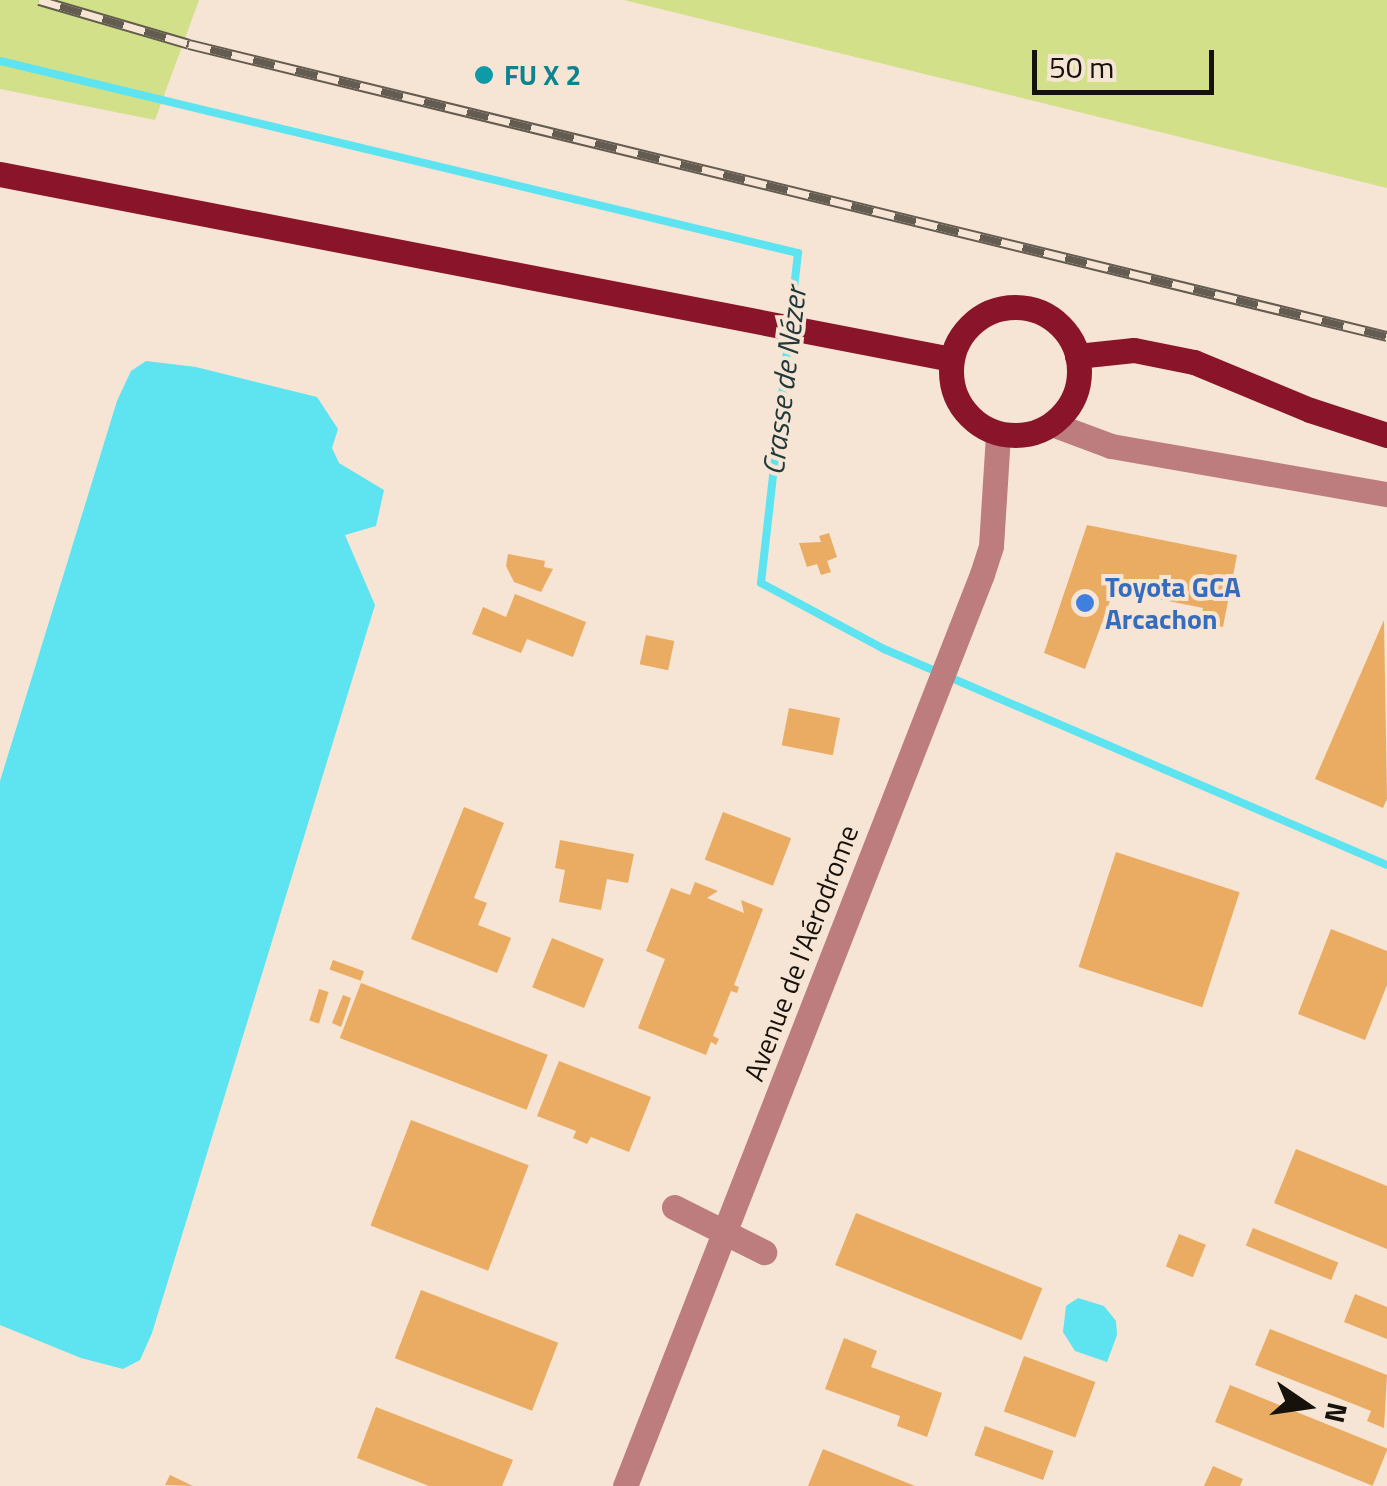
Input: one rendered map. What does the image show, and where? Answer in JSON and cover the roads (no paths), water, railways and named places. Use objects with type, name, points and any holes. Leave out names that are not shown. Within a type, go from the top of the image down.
[{"type":"main road","points":[[0,174],[951,359]]},
{"type":"main road","points":[[1012,306],[1054,319],[1069,336],[1078,356],[1075,394],[1052,424],[1035,433],[998,434],[980,426],[955,397],[951,359],[958,339],[972,322],[991,310],[1012,306]]},
{"type":"main road","points":[[1078,356],[1134,350],[1194,362],[1310,410],[1387,435]]},
{"type":"street","points":[[1052,424],[1111,446],[1387,494]]},
{"type":"street","name":"Avenue de l'Aérodrome","points":[[625,1486],[991,546],[998,434]]},
{"type":"street","points":[[674,1207],[764,1252]]},
{"type":"water","points":[[146,361],[196,367],[317,397],[338,429],[332,448],[339,463],[384,490],[376,526],[345,535],[375,605],[152,1333],[140,1360],[123,1369],[81,1358],[0,1325],[0,781],[117,401],[131,371]]},
{"type":"water","points":[[1078,1298],[1104,1306],[1116,1321],[1117,1335],[1107,1362],[1075,1351],[1063,1332],[1066,1306]]},
{"type":"waterway","name":"Crasse de Nézer","points":[[0,61],[798,253],[761,583],[884,649],[1387,865]]},
{"type":"railway","points":[[39,0],[189,44],[1387,336]]},
{"type":"place","name":"FU X 2","points":[[484,75]]},
{"type":"place","name":"Toyota GCA Arcachon","points":[[1085,603]]}]
